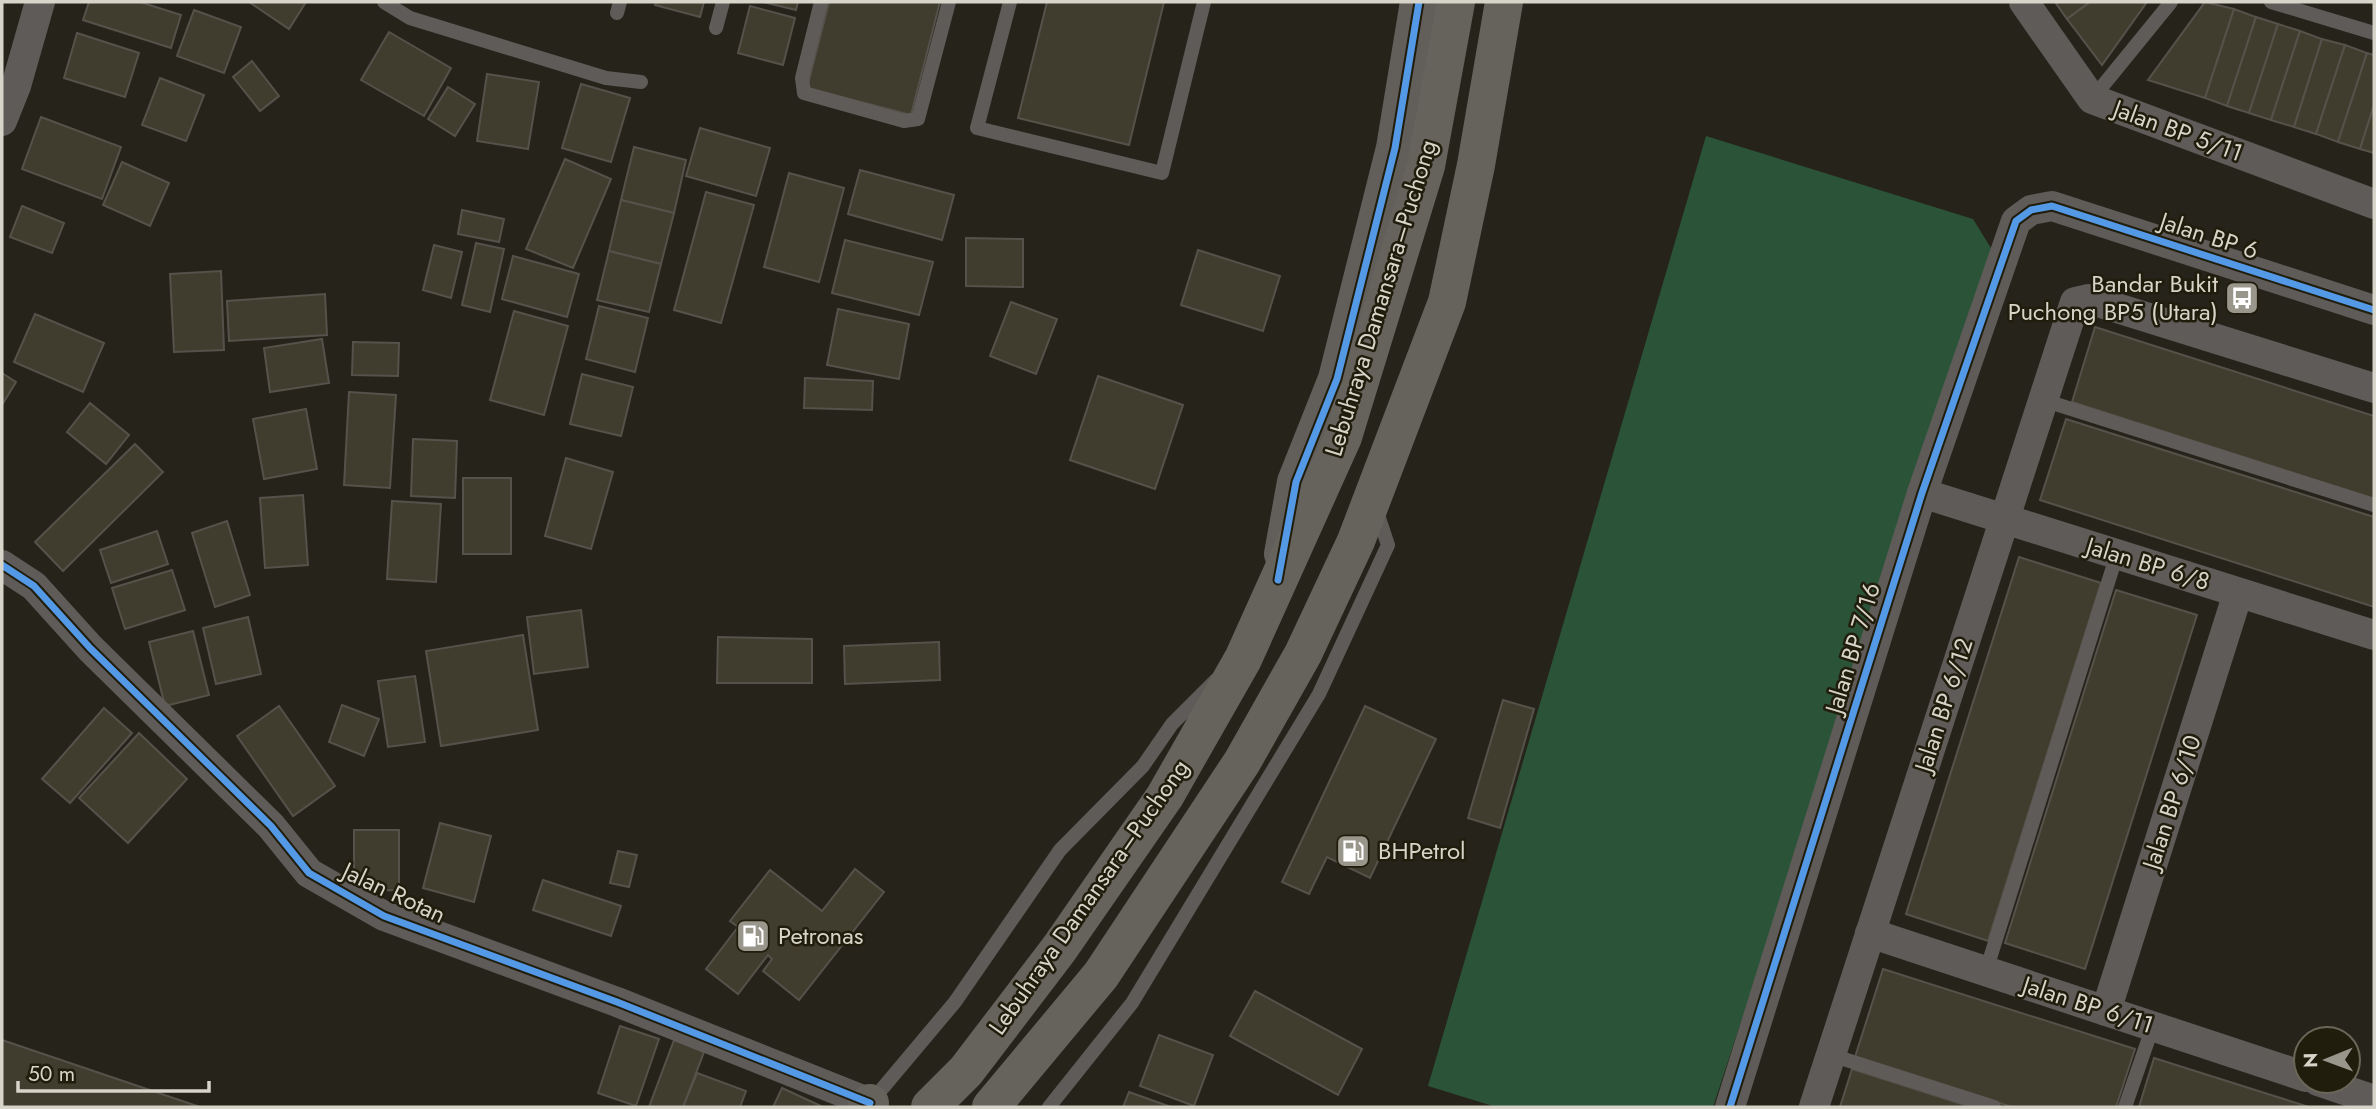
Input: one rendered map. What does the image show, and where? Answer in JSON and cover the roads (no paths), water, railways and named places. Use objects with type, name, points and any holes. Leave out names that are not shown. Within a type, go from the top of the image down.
[{"type":"highway","name":"Lebuhraya Damansara–Puchong","points":[[930,1107],[966,1071],[1066,938],[1165,796],[1243,659],[1343,437],[1426,166],[1457,2]]},
{"type":"highway","name":"Lebuhraya Damansara–Puchong","points":[[991,1107],[1101,975],[1242,762],[1303,654],[1356,541],[1447,302],[1476,165],[1504,2]]},
{"type":"street","points":[[2,121],[16,86],[40,2]]},
{"type":"street","points":[[1278,580],[1296,482],[1337,379],[1395,148],[1419,2]]},
{"type":"street","name":"Jalan BP 5/11","points":[[2024,2],[2092,99],[2374,204]]},
{"type":"street","name":"Jalan BP 6","points":[[2031,210],[2052,206],[2374,310]]},
{"type":"street","name":"Jalan BP 7/16","points":[[1730,1107],[1922,494],[2016,221],[2031,210]]},
{"type":"street","name":"Jalan BP 6/12","points":[[1814,1107],[2075,302],[2088,299],[2374,388]]},
{"type":"street","name":"Jalan BP 6/8","points":[[1922,494],[2374,635]]},
{"type":"street","name":"Jalan Rotan","points":[[2,565],[34,586],[90,648],[271,826],[309,873],[384,916],[617,1002],[868,1105]]},
{"type":"street","name":"Jalan BP 6/10","points":[[2106,1011],[2238,593]]},
{"type":"street","name":"Jalan BP 6/11","points":[[1870,933],[2292,1072]]},
{"type":"lane","points":[[384,2],[410,18],[606,78],[641,82]]},
{"type":"lane","points":[[716,28],[723,2]]},
{"type":"lane","points":[[821,2],[802,78],[804,93],[904,121],[918,119],[949,2]]},
{"type":"lane","points":[[1010,2],[977,128],[1162,173],[1204,2]]},
{"type":"lane","points":[[2092,99],[2171,2]]},
{"type":"lane","points":[[2271,2],[2374,33]]},
{"type":"lane","points":[[2043,400],[2374,505]]},
{"type":"lane","points":[[1049,1107],[1132,1003],[1319,694],[1388,544],[1373,498]]},
{"type":"lane","points":[[1986,971],[2117,554]]},
{"type":"lane","points":[[868,1105],[955,1002],[1060,850],[1143,766],[1172,724],[1206,688],[1243,659]]},
{"type":"lane","points":[[2125,1107],[2153,1026]]},
{"type":"lane","points":[[1831,1055],[1994,1107]]},
{"type":"place","name":"Bandar Bukit Puchong BP5 (Utara)","points":[[2242,298]]},
{"type":"place","name":"BHPetrol","points":[[1353,851]]},
{"type":"place","name":"Petronas","points":[[753,936]]}]
